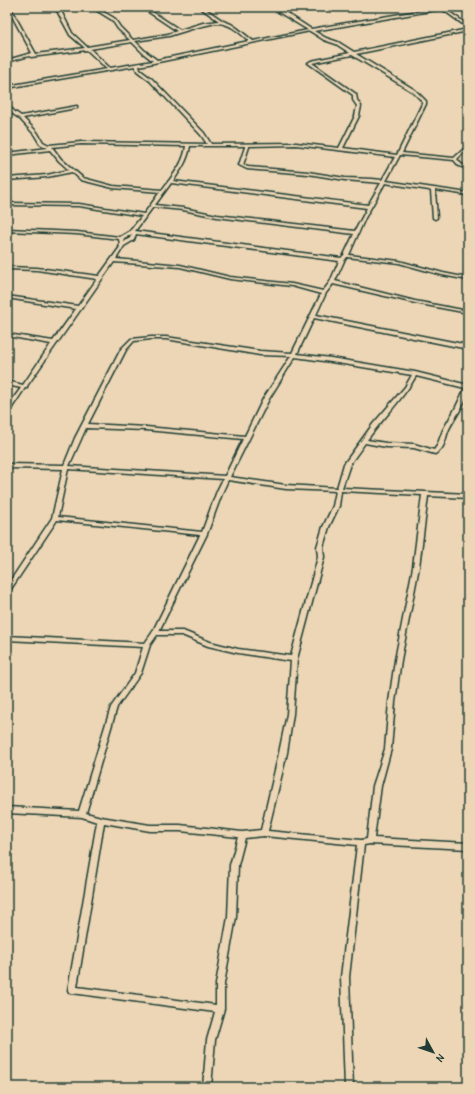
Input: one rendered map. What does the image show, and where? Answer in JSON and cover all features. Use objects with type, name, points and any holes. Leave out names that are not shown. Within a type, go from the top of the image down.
[{"type":"street","points":[[8,7],[34,54],[31,56]]},
{"type":"street","points":[[57,7],[71,34],[109,69]]},
{"type":"street","points":[[93,7],[113,19],[119,28],[156,61]]},
{"type":"street","points":[[143,7],[180,31]]},
{"type":"street","points":[[201,7],[229,24],[252,42]]},
{"type":"street","points":[[82,814],[114,708],[138,674],[147,645],[155,633],[204,534],[220,491],[266,399],[294,355],[324,293],[332,282],[383,182],[399,155],[424,104],[424,101],[414,91],[337,43],[325,39],[274,7]]},
{"type":"street","points":[[282,12],[314,7]]},
{"type":"street","points":[[7,87],[137,65],[311,30],[450,7]]},
{"type":"street","points":[[442,8],[468,28]]},
{"type":"street","points":[[7,61],[169,35],[214,21],[222,21]]},
{"type":"street","points":[[341,148],[357,116],[359,106],[354,95],[348,89],[329,78],[310,63],[313,61],[468,28]]},
{"type":"street","points":[[137,65],[138,70],[151,80],[203,134],[209,144]]},
{"type":"street","points":[[7,105],[36,133],[41,143],[49,148],[82,179],[104,186],[163,191]]},
{"type":"street","points":[[20,117],[76,107]]},
{"type":"street","points":[[7,115],[14,113]]},
{"type":"street","points":[[7,154],[81,143],[188,145],[296,144],[399,155],[455,158],[468,146]]},
{"type":"street","points":[[246,144],[247,147],[241,165],[247,168],[383,182],[468,194]]},
{"type":"street","points":[[7,411],[122,246],[132,239],[133,232],[144,215],[182,167],[188,145]]},
{"type":"street","points":[[455,158],[460,164],[468,168]]},
{"type":"street","points":[[7,179],[47,176],[72,171]]},
{"type":"street","points":[[170,182],[370,207]]},
{"type":"street","points":[[430,188],[434,191],[435,218]]},
{"type":"street","points":[[7,204],[78,205],[144,215]]},
{"type":"street","points":[[151,206],[183,209],[217,216],[357,233]]},
{"type":"street","points":[[7,230],[77,233],[121,238],[133,232],[344,258],[399,262],[468,279]]},
{"type":"street","points":[[121,238],[122,246]]},
{"type":"street","points":[[112,260],[180,266],[225,277],[292,285],[324,293]]},
{"type":"street","points":[[7,268],[101,278]]},
{"type":"street","points":[[461,278],[468,273]]},
{"type":"street","points":[[332,282],[414,302],[468,312]]},
{"type":"street","points":[[7,298],[80,308]]},
{"type":"street","points":[[313,316],[468,347]]},
{"type":"street","points":[[7,335],[54,343]]},
{"type":"street","points":[[7,591],[55,518],[66,467],[78,438],[124,349],[133,340],[166,338],[260,353],[294,355],[415,374],[468,387],[446,430],[440,447],[435,452],[414,446],[386,445],[364,441]]},
{"type":"street","points":[[264,833],[283,753],[288,722],[294,660],[321,557],[320,547],[326,527],[336,506],[338,489],[346,464],[375,424],[407,388],[415,374]]},
{"type":"street","points":[[7,383],[25,387]]},
{"type":"street","points":[[84,426],[116,426],[163,429],[247,438]]},
{"type":"street","points":[[7,466],[66,467],[227,478],[286,487],[468,496]]},
{"type":"street","points":[[370,841],[377,786],[388,749],[392,702],[398,660],[416,567],[426,495]]},
{"type":"street","points":[[55,518],[204,534]]},
{"type":"street","points":[[155,633],[183,633],[208,644],[238,651],[294,660]]},
{"type":"street","points":[[7,638],[147,645]]},
{"type":"street","points":[[7,810],[82,814],[101,820],[150,828],[180,828],[242,835],[264,833],[361,843],[370,841],[468,846]]},
{"type":"street","points":[[101,820],[72,990],[220,1009]]},
{"type":"street","points":[[207,1087],[211,1040],[220,1009],[220,984],[232,917],[234,865],[242,835]]},
{"type":"street","points":[[349,1087],[345,977],[361,843]]}]
